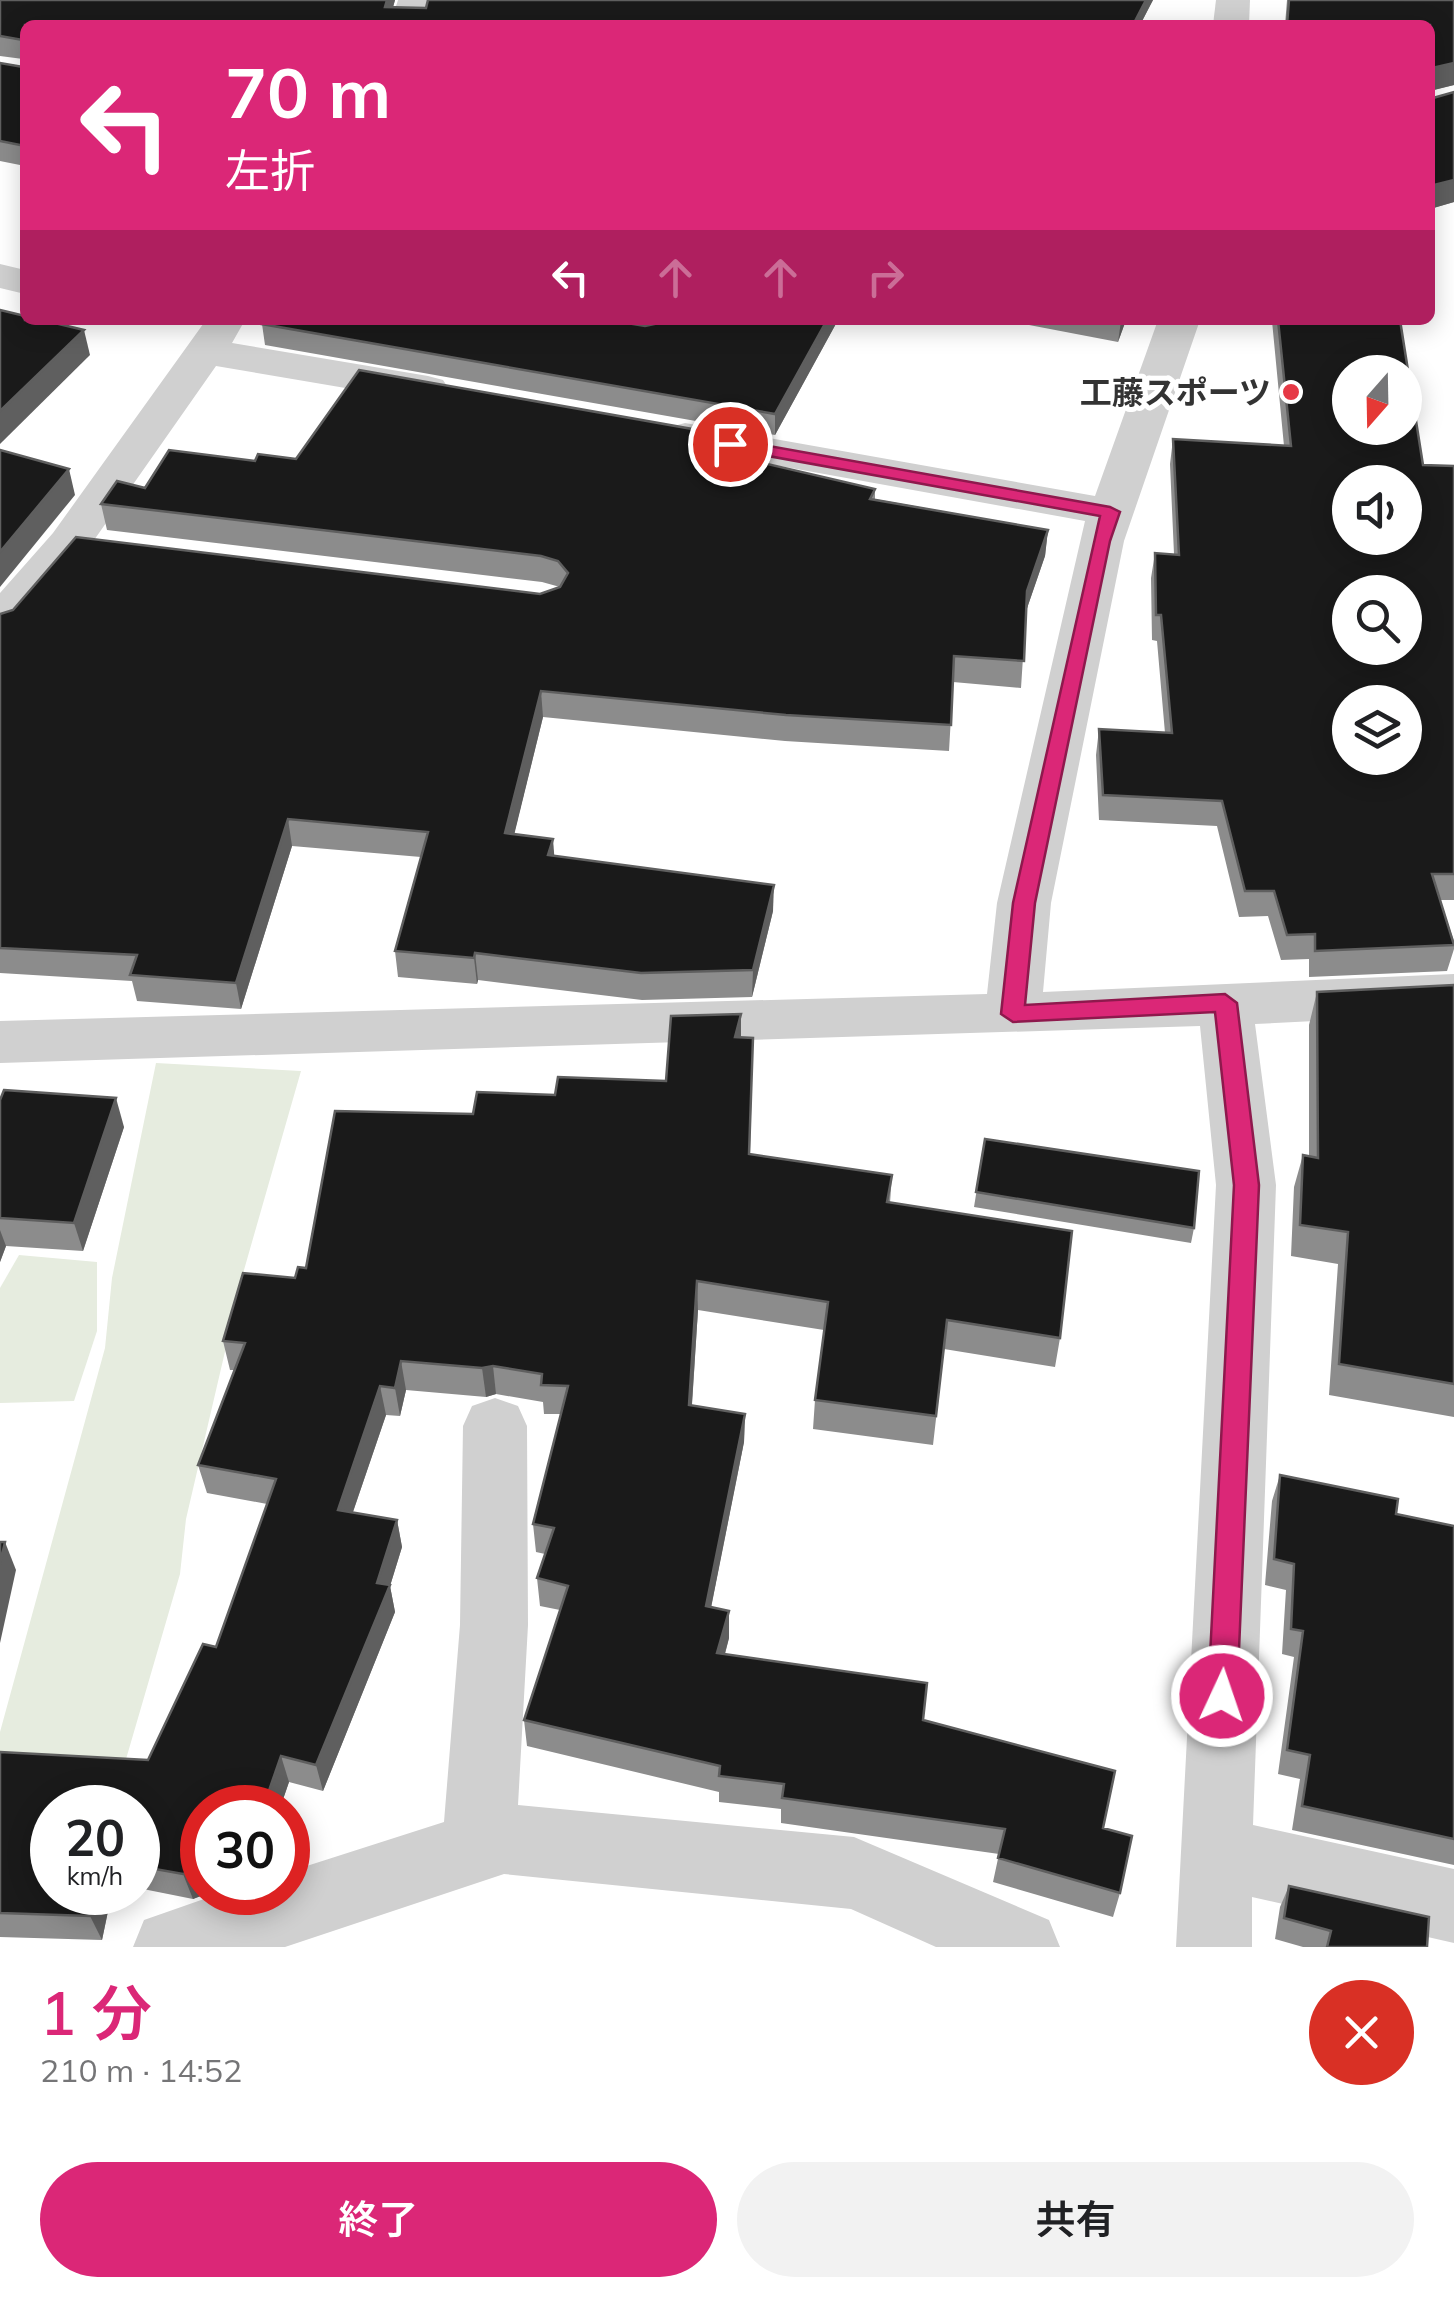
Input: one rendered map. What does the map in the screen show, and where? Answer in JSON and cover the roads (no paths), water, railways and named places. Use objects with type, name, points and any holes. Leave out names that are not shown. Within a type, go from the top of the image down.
[{"type":"street","points":[[1013,1014],[1024,903],[1101,541],[1177,325]]},
{"type":"street","points":[[5,610],[88,545],[210,330],[460,394]]},
{"type":"street","points":[[654,430],[1110,512]]},
{"type":"street","points":[[0,1042],[1013,1014],[1454,994]]},
{"type":"street","points":[[1214,1947],[1246,1185],[1225,1003]]},
{"type":"street","points":[[478,1849],[494,1625],[495,1426]]},
{"type":"street","points":[[171,1947],[504,1840],[854,1873],[1022,1947]]},
{"type":"street","points":[[1215,1854],[1454,1906]]},
{"type":"place","name":"工藤スポーツ","points":[[1291,392]]}]
